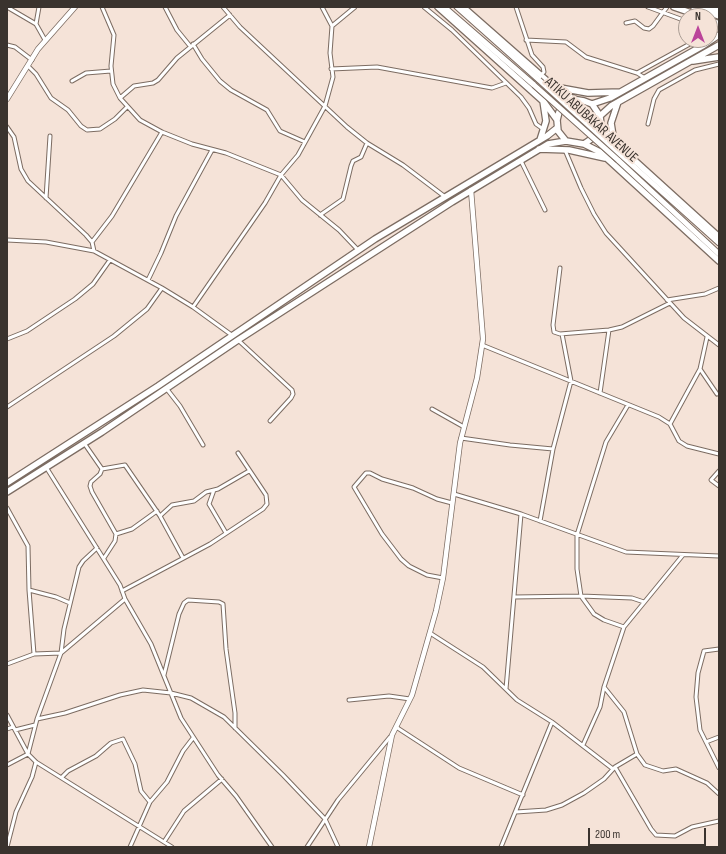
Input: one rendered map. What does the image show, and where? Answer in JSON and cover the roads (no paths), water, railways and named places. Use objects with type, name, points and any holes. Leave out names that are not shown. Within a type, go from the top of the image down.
[{"type":"highway","points":[[438,7],[543,100],[557,120]]},
{"type":"highway","points":[[463,7],[540,77],[565,96],[592,104],[600,116],[601,125],[606,134],[719,237]]},
{"type":"highway","points":[[694,7],[719,16]]},
{"type":"highway","points":[[708,7],[719,11]]},
{"type":"highway","points":[[600,116],[608,108],[618,102],[719,45]]},
{"type":"highway","points":[[592,104],[622,92],[697,48]]},
{"type":"highway","points":[[688,62],[719,56]]},
{"type":"highway","points":[[553,86],[588,93],[622,92]]},
{"type":"highway","points":[[540,140],[546,114],[543,100]]},
{"type":"highway","points":[[566,141],[560,135],[557,128],[559,112],[564,106],[578,100]]},
{"type":"highway","points":[[614,142],[611,123],[618,102]]},
{"type":"highway","points":[[584,144],[595,139],[601,125]]},
{"type":"highway","points":[[7,492],[84,443],[233,336],[358,250],[444,196],[540,140],[557,128]]},
{"type":"highway","points":[[7,483],[238,340],[520,159],[553,142],[566,141],[584,144],[595,148],[719,261]]},
{"type":"highway","points":[[538,149],[565,150],[607,158]]},
{"type":"main road","name":"ATIKU ABUBAKAR AVENUE","points":[[444,7],[534,84],[719,254]]},
{"type":"main road","name":"ATIKU ABUBAKAR AVENUE","points":[[457,7],[540,77],[621,155],[719,243]]},
{"type":"street","points":[[7,7],[36,24],[45,40]]},
{"type":"street","points":[[36,24],[39,7]]},
{"type":"street","points":[[7,98],[45,40],[75,7]]},
{"type":"street","points":[[102,7],[114,35],[111,71],[113,84],[120,98],[140,120],[162,132],[192,144],[281,175],[302,200],[339,230],[358,250]]},
{"type":"street","points":[[165,7],[177,30],[220,81],[231,90],[267,110],[280,132],[305,142]]},
{"type":"street","points":[[223,7],[325,106],[367,142],[403,165],[444,196]]},
{"type":"street","points":[[193,307],[265,202],[281,175],[298,155],[325,106],[332,86],[330,47],[332,26],[322,7]]},
{"type":"street","points":[[332,26],[355,7]]},
{"type":"street","points":[[424,7],[452,30],[526,102],[533,119],[543,129]]},
{"type":"street","points":[[516,7],[532,55],[543,68],[544,72],[540,77]]},
{"type":"street","points":[[648,7],[678,18]]},
{"type":"street","points":[[626,23],[635,21],[644,28],[649,29],[664,13],[666,7]]},
{"type":"street","points":[[120,98],[134,86],[154,83],[158,80],[177,58],[191,45],[230,15]]},
{"type":"street","points":[[526,40],[566,42],[586,57],[637,73],[645,79]]},
{"type":"street","points":[[7,45],[15,47],[32,60]]},
{"type":"street","points":[[637,73],[682,48]]},
{"type":"street","points":[[648,124],[654,99],[659,90],[695,70],[719,64]]},
{"type":"street","points":[[28,66],[36,74],[51,98],[68,110],[81,126],[87,130],[100,129],[115,119],[127,107]]},
{"type":"street","points":[[331,69],[377,67],[492,88],[506,83]]},
{"type":"street","points":[[72,81],[86,73],[111,71]]},
{"type":"street","points":[[655,82],[659,90]]},
{"type":"street","points":[[7,127],[17,144],[18,159],[21,169],[28,181],[68,217],[92,242],[94,251]]},
{"type":"street","points":[[92,242],[112,216],[162,132]]},
{"type":"street","points":[[46,198],[50,136]]},
{"type":"street","points":[[320,215],[343,199],[353,161],[361,157],[367,142]]},
{"type":"street","points":[[148,280],[176,216],[212,150]]},
{"type":"street","points":[[565,150],[581,188],[606,234],[684,318],[719,345]]},
{"type":"street","points":[[520,159],[544,210]]},
{"type":"street","points":[[369,847],[392,735],[410,699],[430,632],[443,578],[461,438],[477,378],[482,345],[483,324],[471,190]]},
{"type":"street","points":[[7,240],[46,242],[94,251],[162,288],[193,307],[233,336]]},
{"type":"street","points":[[7,339],[27,331],[75,299],[93,284],[110,260]]},
{"type":"street","points":[[560,268],[553,325],[554,332],[562,334],[609,330],[622,326],[670,303]]},
{"type":"street","points":[[7,407],[114,336],[147,309],[162,288]]},
{"type":"street","points":[[667,300],[705,294],[719,288]]},
{"type":"street","points":[[600,393],[609,330]]},
{"type":"street","points":[[540,521],[553,449],[571,381],[562,334]]},
{"type":"street","points":[[670,424],[700,369],[707,337]]},
{"type":"street","points":[[238,340],[292,390],[293,394],[270,421]]},
{"type":"street","points":[[482,345],[659,417],[670,424],[680,441],[687,446],[719,454]]},
{"type":"street","points":[[700,369],[717,394]]},
{"type":"street","points":[[165,386],[180,406],[203,445]]},
{"type":"street","points":[[624,627],[604,620],[594,614],[581,596],[577,569],[577,535],[606,442],[628,405]]},
{"type":"street","points":[[432,409],[464,427]]},
{"type":"street","points":[[461,438],[553,449]]},
{"type":"street","points":[[84,443],[102,469]]},
{"type":"street","points":[[122,591],[210,544],[263,509],[267,504],[266,495],[238,453]]},
{"type":"street","points":[[104,558],[115,541],[116,534],[90,489],[92,482],[102,469],[119,465],[128,467],[157,511],[183,558]]},
{"type":"street","points":[[46,467],[104,558],[125,599],[151,644],[181,718],[193,738],[272,847]]},
{"type":"street","points":[[160,516],[172,505],[194,501],[206,492],[214,490],[249,471]]},
{"type":"street","points":[[719,471],[711,480],[719,486]]},
{"type":"street","points":[[443,578],[427,575],[410,566],[401,559],[382,534],[354,488],[366,473],[370,473],[414,488],[437,500],[452,503]]},
{"type":"street","points":[[214,490],[209,504],[226,532]]},
{"type":"street","points":[[454,494],[521,514],[626,552],[719,556]]},
{"type":"street","points":[[7,508],[28,546],[29,590],[34,654]]},
{"type":"street","points":[[116,534],[132,529],[157,511]]},
{"type":"street","points":[[506,689],[521,514]]},
{"type":"street","points":[[28,754],[35,725],[61,653],[70,603],[80,568],[83,561],[97,548]]},
{"type":"street","points":[[583,745],[600,707],[604,687],[624,627],[683,555]]},
{"type":"street","points":[[29,590],[56,597],[70,603]]},
{"type":"street","points":[[514,597],[581,596],[632,598],[644,602]]},
{"type":"street","points":[[7,664],[34,654],[61,653],[125,599]]},
{"type":"street","points":[[164,677],[179,614],[184,603],[188,600],[219,602],[223,604],[226,649],[235,713],[235,728]]},
{"type":"street","points":[[430,632],[483,667],[517,700],[552,722],[614,768],[656,835],[675,836],[692,827],[719,820]]},
{"type":"street","points":[[719,649],[704,651],[698,673],[696,697],[698,723],[719,768]]},
{"type":"street","points":[[604,687],[624,712],[637,754],[645,765],[663,770],[676,769],[707,783],[719,794]]},
{"type":"street","points":[[37,719],[65,714],[130,692],[150,690],[191,698],[215,710],[283,775],[325,819],[338,847]]},
{"type":"street","points":[[349,700],[389,696],[410,699]]},
{"type":"street","points":[[7,715],[28,754],[36,762],[172,847]]},
{"type":"street","points":[[501,847],[552,722]]},
{"type":"street","points":[[7,729],[35,725]]},
{"type":"street","points":[[396,726],[459,768],[523,795]]},
{"type":"street","points":[[307,847],[338,800],[392,735]]},
{"type":"street","points":[[706,742],[719,737]]},
{"type":"street","points":[[130,847],[138,826],[150,802],[167,782],[183,751],[193,738]]},
{"type":"street","points":[[62,777],[68,771],[96,756],[111,743],[123,739],[136,764],[141,790],[150,802]]},
{"type":"street","points":[[7,764],[28,754]]},
{"type":"street","points":[[516,812],[546,810],[562,805],[594,786],[614,768],[637,754]]},
{"type":"street","points":[[7,847],[16,812],[32,777],[36,762]]},
{"type":"street","points":[[164,842],[184,811],[222,779]]}]
